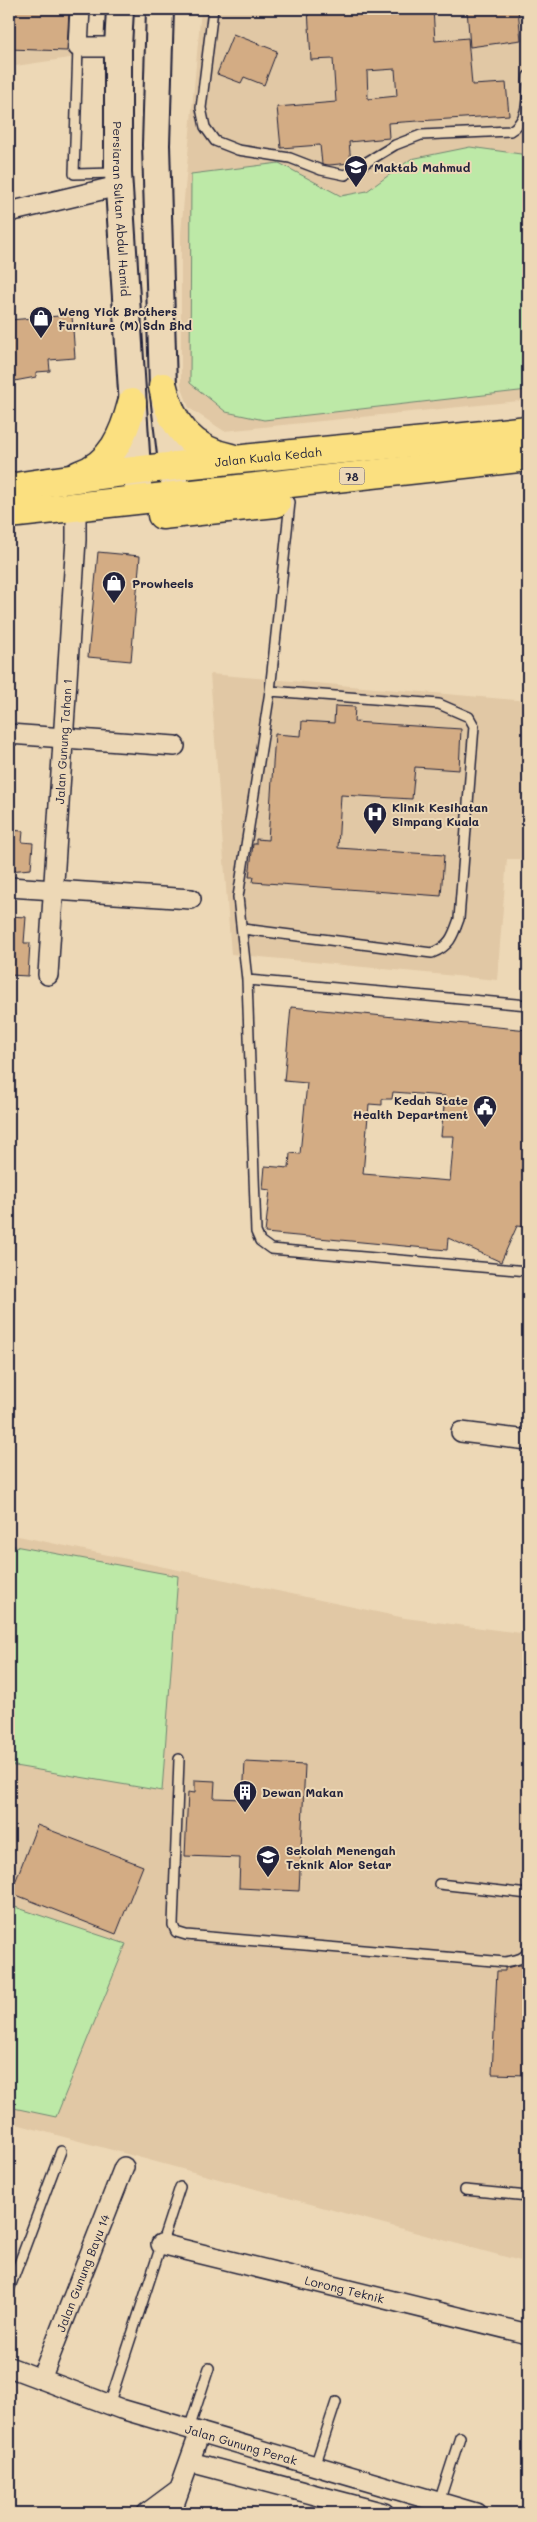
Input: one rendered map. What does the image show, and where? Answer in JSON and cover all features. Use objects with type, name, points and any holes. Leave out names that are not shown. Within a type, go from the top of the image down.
[{"type":"main road","name":"Persiaran Sultan Abdul Hamid","points":[[120,9],[118,47],[118,179],[139,500]]},
{"type":"main road","points":[[160,9],[156,145],[163,387],[176,496]]},
{"type":"main road","points":[[163,387],[167,405],[175,422],[187,437],[202,448],[219,456],[238,460]]},
{"type":"main road","points":[[65,479],[86,473],[104,461],[118,444],[127,424],[132,403]]},
{"type":"main road","name":"Jalan Kuala Kedah","points":[[9,488],[65,479],[528,430]]},
{"type":"main road","name":"78","points":[[9,514],[528,457]]},
{"type":"main road","points":[[76,507],[143,516],[208,512],[371,491],[411,469]]},
{"type":"street","points":[[80,9],[78,47],[118,47]]},
{"type":"street","points":[[9,212],[118,179]]},
{"type":"street","name":"Jalan Gunung Tahan 1","points":[[48,975],[76,540],[76,507]]},
{"type":"street","points":[[9,734],[175,746]]},
{"type":"street","points":[[9,887],[191,899]]},
{"type":"street","points":[[461,1432],[528,1440]]},
{"type":"street","name":"Jalan Gunung Bayu 14","points":[[40,2379],[124,2167]]},
{"type":"street","name":"Lorong Teknik","points":[[160,2244],[528,2334]]},
{"type":"street","name":"Jalan Gunung Perak","points":[[9,2368],[109,2405],[476,2513]]},
{"type":"street","points":[[171,2513],[190,2462],[194,2430]]},
{"type":"street","points":[[190,2462],[343,2508],[384,2513]]},
{"type":"street","points":[[343,2508],[352,2477]]},
{"type":"street","points":[[147,2513],[178,2490]]},
{"type":"lane","points":[[214,9],[201,108],[205,127],[215,141],[238,150],[290,158],[321,170],[345,175],[357,170],[395,145],[421,135],[510,131],[519,126],[523,119],[528,96],[528,76]]},
{"type":"lane","points":[[78,47],[74,174],[118,179]]},
{"type":"lane","points":[[290,502],[270,691],[238,897],[247,980],[256,1232],[260,1241],[271,1249],[528,1271]]},
{"type":"lane","points":[[242,929],[432,953],[445,948],[454,934],[459,919],[474,726],[469,717],[439,704],[270,691]]},
{"type":"lane","points":[[247,980],[528,1005]]},
{"type":"lane","points":[[179,1759],[173,1925],[176,1932],[186,1936],[505,1962],[527,1955]]},
{"type":"lane","points":[[439,1884],[528,1894]]},
{"type":"lane","points":[[9,2290],[61,2151]]},
{"type":"lane","points":[[109,2405],[180,2187]]},
{"type":"lane","points":[[464,2190],[528,2196]]},
{"type":"lane","points":[[194,2430],[209,2368]]},
{"type":"lane","points":[[315,2466],[336,2402]]},
{"type":"lane","points":[[439,2502],[460,2437]]},
{"type":"shaded area","points":[[9,9],[85,9],[83,56],[9,67]]},
{"type":"shaded area","name":"Maktab Mahmud","points":[[201,9],[528,9],[528,400],[224,431],[189,408],[181,385],[181,233]]},
{"type":"shaded area","name":"Klinik Kesihatan Simpang Kuala","points":[[210,674],[528,701],[527,859],[507,859],[497,980],[231,954]]},
{"type":"shaded area","name":"Sekolah Menengah Teknik Alor Setar","points":[[9,1534],[405,1618],[528,1634],[528,2263],[9,2122]]},
{"type":"green space","points":[[470,147],[528,155],[528,390],[264,420],[226,412],[190,383],[191,174],[279,163],[341,196],[367,191],[411,159]]},
{"type":"green space","points":[[9,1545],[178,1576],[162,1791],[9,1765]]},
{"type":"green space","points":[[9,1905],[126,1944],[56,2117],[9,2107]]},
{"type":"building","points":[[9,9],[69,9],[67,51],[9,49]]},
{"type":"building","points":[[308,9],[433,9],[435,41],[468,38],[472,85],[506,83],[509,115],[388,123],[389,138],[349,142],[351,163],[322,164],[320,145],[281,148],[277,107],[336,102],[333,59],[311,60]],"holes":[[[395,69],[397,96],[368,99],[367,71]]]},
{"type":"building","points":[[467,9],[518,9],[521,40],[470,47]]},
{"type":"building","points":[[233,34],[277,51],[264,85],[244,77],[241,83],[217,74]]},
{"type":"building","name":"Weng Yick Brothers Furniture (M) Sdn Bhd","points":[[72,315],[75,358],[49,360],[50,371],[36,372],[36,377],[9,382],[9,320]]},
{"type":"building","points":[[98,552],[140,556],[131,661],[88,657]]},
{"type":"building","points":[[335,706],[355,707],[354,722],[461,729],[459,770],[415,767],[412,799],[341,795],[338,848],[444,855],[441,896],[253,882],[254,877],[249,877],[253,844],[256,844],[256,839],[268,840],[275,734],[301,736],[302,721],[334,723]]},
{"type":"building","points":[[9,830],[23,831],[22,842],[33,843],[31,869],[9,871]]},
{"type":"building","points":[[9,916],[26,917],[24,943],[30,943],[28,976],[9,975]]},
{"type":"building","name":"Kedah State Health Department","points":[[291,1007],[528,1030],[528,1227],[517,1226],[501,1262],[448,1238],[447,1250],[265,1233],[270,1190],[263,1189],[265,1166],[289,1168],[290,1153],[300,1154],[307,1083],[284,1081]],"holes":[[[393,1092],[445,1096],[441,1136],[454,1136],[450,1181],[363,1174],[369,1104],[382,1105],[382,1099],[392,1099]]]},
{"type":"building","name":"Dewan Makan","points":[[245,1762],[305,1765],[299,1891],[239,1888],[240,1858],[185,1856],[188,1792],[195,1793],[195,1780],[215,1781],[214,1798],[243,1799]]},
{"type":"building","points":[[37,1825],[143,1866],[116,1934],[11,1893]]},
{"type":"building","points":[[519,1965],[528,1966],[528,2075],[492,2074],[497,1971],[505,1971],[505,1968]]},
{"type":"place","name":"Maktab Mahmud","points":[[356,188]]},
{"type":"place","name":"Weng Yick Brothers Furniture (M) Sdn Bhd","points":[[41,339]]},
{"type":"place","name":"Prowheels","points":[[114,604]]},
{"type":"place","name":"Klinik Kesihatan Simpang Kuala","points":[[375,835]]},
{"type":"place","name":"Kedah State Health Department","points":[[485,1128]]},
{"type":"place","name":"Dewan Makan","points":[[245,1813]]},
{"type":"place","name":"Sekolah Menengah Teknik Alor Setar","points":[[268,1878]]}]
